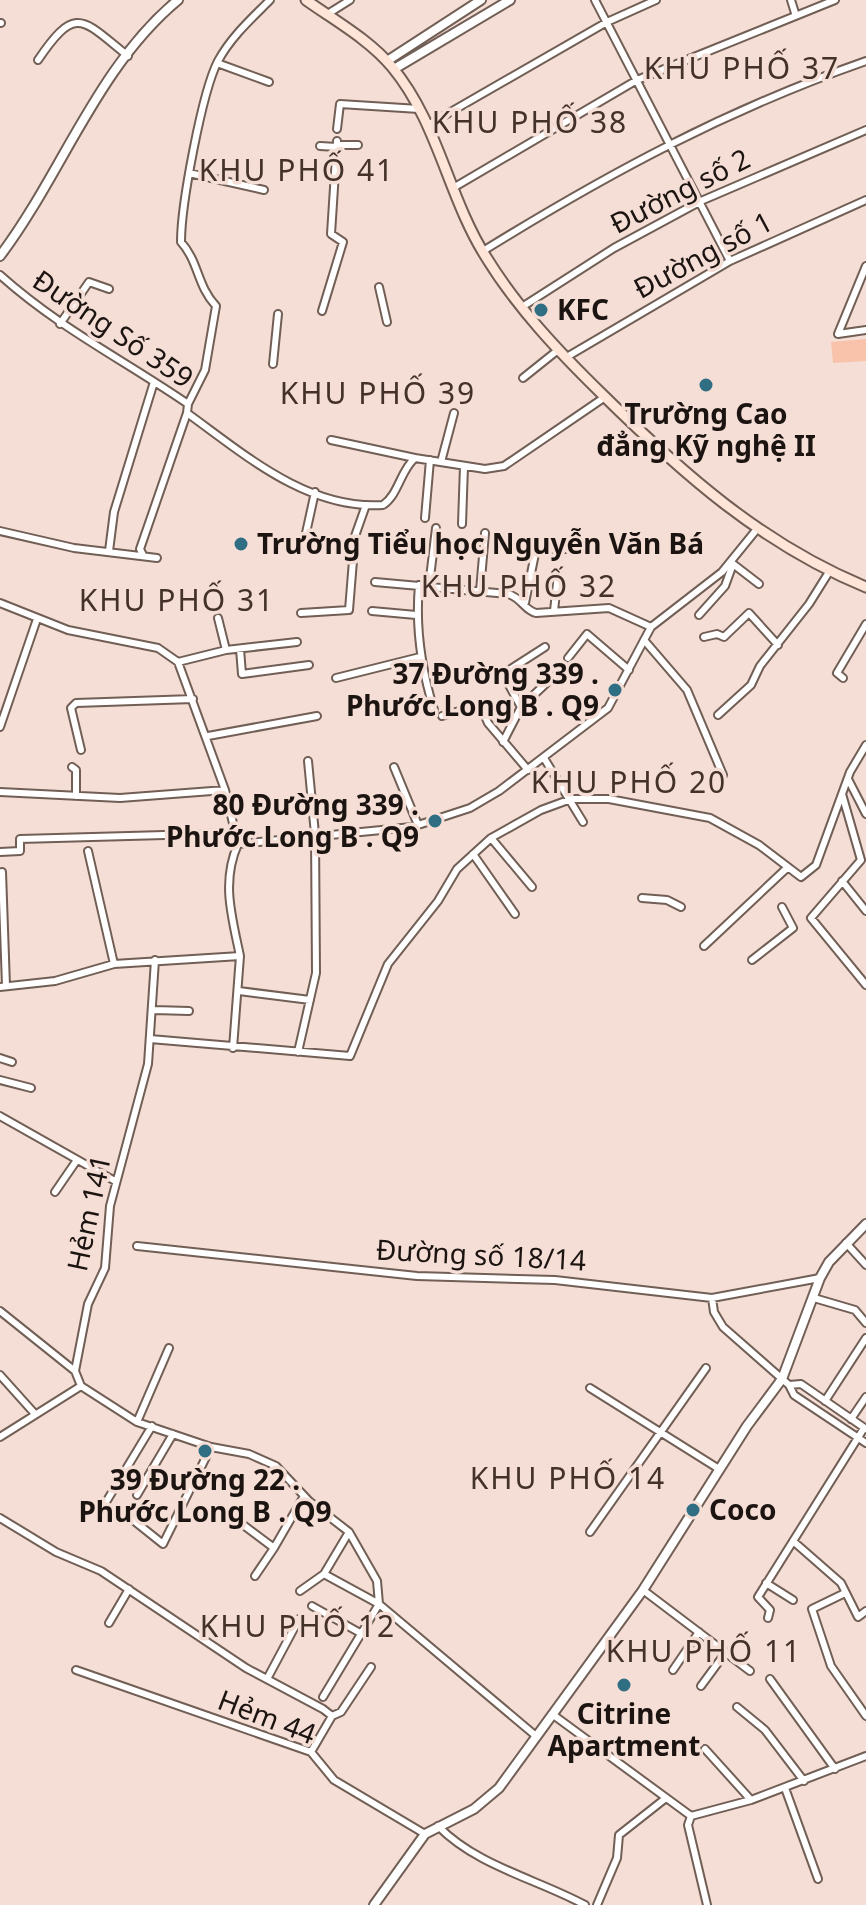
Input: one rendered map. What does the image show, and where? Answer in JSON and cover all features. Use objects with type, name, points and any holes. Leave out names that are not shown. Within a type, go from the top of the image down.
[{"type":"main road","points":[[306,0],[394,69],[428,125],[483,251],[522,307],[561,354],[704,489],[757,529],[829,572],[866,587]]},
{"type":"street","points":[[0,256],[30,215],[89,110],[128,56],[178,0]]},
{"type":"street","points":[[188,404],[205,370],[216,306],[201,288],[198,266],[181,242],[189,173],[217,63],[233,38],[270,0]]},
{"type":"street","points":[[326,15],[350,0]]},
{"type":"street","points":[[387,61],[481,0]]},
{"type":"street","points":[[394,69],[510,0]]},
{"type":"street","points":[[595,0],[730,261]]},
{"type":"street","points":[[428,125],[607,22],[656,0]]},
{"type":"street","points":[[791,0],[795,13]]},
{"type":"street","points":[[453,188],[637,80],[795,13],[835,0]]},
{"type":"street","points":[[38,60],[59,29],[77,22],[90,25],[128,56]]},
{"type":"street","points":[[483,251],[670,142],[784,90],[866,61]]},
{"type":"street","points":[[217,63],[269,82]]},
{"type":"street","points":[[337,129],[340,104],[419,109]]},
{"type":"street","name":"Đường số 2","points":[[522,307],[614,248],[701,201],[866,130]]},
{"type":"street","points":[[322,311],[343,242],[331,234],[337,144]]},
{"type":"street","points":[[320,146],[358,145]]},
{"type":"street","points":[[189,173],[264,190]]},
{"type":"street","name":"Đường số 1","points":[[523,378],[730,261],[866,200]]},
{"type":"street","points":[[866,266],[838,334],[866,330]]},
{"type":"street","name":"Đường Số 359","points":[[0,275],[28,302],[60,324],[188,404],[187,413],[270,474],[315,492],[366,505]]},
{"type":"street","points":[[60,324],[89,282],[109,289]]},
{"type":"street","points":[[379,287],[387,322]]},
{"type":"street","points":[[273,364],[278,314]]},
{"type":"street","points":[[109,551],[114,512],[154,382]]},
{"type":"street","points":[[331,440],[464,466],[504,466],[605,397]]},
{"type":"street","points":[[143,555],[140,549],[187,413]]},
{"type":"street","points":[[441,462],[454,413]]},
{"type":"street","points":[[301,613],[349,610],[355,536],[366,505],[388,502],[409,463],[415,458]]},
{"type":"street","points":[[425,518],[430,460]]},
{"type":"street","points":[[462,524],[464,466]]},
{"type":"street","points":[[306,533],[315,492]]},
{"type":"street","points":[[429,586],[436,528]]},
{"type":"street","points":[[238,844],[418,825],[470,808],[528,770],[608,708],[651,627],[731,563],[757,529]]},
{"type":"street","points":[[0,531],[74,548],[157,558]]},
{"type":"street","points":[[480,591],[485,533]]},
{"type":"street","points":[[525,603],[536,549],[567,549]]},
{"type":"street","points":[[731,563],[759,584]]},
{"type":"street","points":[[699,615],[725,586],[731,563]]},
{"type":"street","points":[[718,715],[751,685],[760,666],[778,645],[779,638],[809,604],[829,572]]},
{"type":"street","points":[[554,611],[558,573]]},
{"type":"street","points":[[375,582],[518,597],[531,612],[609,608],[651,627]]},
{"type":"street","points":[[419,585],[416,615],[420,657],[434,710]]},
{"type":"street","points":[[0,603],[68,630],[158,648],[178,662],[208,736],[237,833],[238,844],[230,862],[227,891],[240,956],[233,1048]]},
{"type":"street","points":[[372,611],[416,615]]},
{"type":"street","points":[[704,637],[717,634],[724,637],[749,613],[778,645]]},
{"type":"street","points":[[218,618],[226,650]]},
{"type":"street","points":[[0,727],[4,706],[37,619]]},
{"type":"street","points":[[843,678],[837,673],[866,624]]},
{"type":"street","points":[[568,658],[587,634],[629,670]]},
{"type":"street","points":[[644,640],[687,690],[723,775]]},
{"type":"street","points":[[178,662],[226,650],[297,642]]},
{"type":"street","points":[[521,707],[503,674],[545,647]]},
{"type":"street","points":[[240,649],[242,674],[309,665]]},
{"type":"street","points":[[336,678],[420,657]]},
{"type":"street","points":[[503,742],[521,707],[557,673]]},
{"type":"street","points":[[81,750],[71,708],[76,703],[193,699]]},
{"type":"street","points":[[442,716],[480,705],[503,742],[528,770]]},
{"type":"street","points":[[208,736],[317,716]]},
{"type":"street","points":[[150,1039],[350,1056],[388,964],[438,901],[450,879],[491,838],[541,810],[571,799],[647,804],[710,818],[759,845],[801,877],[816,865],[842,793],[866,745]]},
{"type":"street","points":[[544,758],[583,822]]},
{"type":"street","points":[[298,1052],[316,973],[315,834],[308,761]]},
{"type":"street","points":[[72,767],[76,770],[76,796]]},
{"type":"street","points":[[394,767],[418,825]]},
{"type":"street","points":[[848,779],[866,814]]},
{"type":"street","points":[[0,792],[120,798],[225,790]]},
{"type":"street","points":[[842,793],[849,828],[861,860],[811,918],[866,985]]},
{"type":"street","points":[[0,852],[20,851],[20,839],[237,833]]},
{"type":"street","points":[[491,838],[532,887]]},
{"type":"street","points":[[88,851],[114,964]]},
{"type":"street","points":[[473,854],[515,914]]},
{"type":"street","points":[[704,946],[788,867]]},
{"type":"street","points":[[2,872],[3,986],[55,981],[114,964],[240,956]]},
{"type":"street","points":[[842,881],[866,911]]},
{"type":"street","points":[[642,898],[667,900],[681,907]]},
{"type":"street","points":[[752,960],[793,928],[782,907]]},
{"type":"street","name":"Hẻm 141","points":[[75,1371],[88,1304],[105,1268],[115,1181],[148,1064],[155,960]]},
{"type":"street","points":[[239,991],[310,1000]]},
{"type":"street","points":[[154,1010],[189,1011]]},
{"type":"street","points":[[0,1058],[12,1062]]},
{"type":"street","points":[[0,1080],[31,1088]]},
{"type":"street","points":[[0,1116],[115,1181]]},
{"type":"street","points":[[55,1192],[77,1160]]},
{"type":"street","points":[[374,1905],[425,1834],[474,1809],[493,1794],[643,1590],[719,1469],[786,1382],[820,1278],[846,1243],[866,1224]]},
{"type":"street","points":[[846,1243],[866,1265]]},
{"type":"street","name":"Đường số 18/14","points":[[137,1246],[417,1276],[555,1280],[712,1298],[820,1278]]},
{"type":"street","points":[[712,1298],[718,1320],[786,1382],[794,1395],[866,1443]]},
{"type":"street","points":[[814,1298],[855,1310],[866,1323]]},
{"type":"street","points":[[0,1311],[75,1371],[81,1386],[137,1422],[211,1447],[249,1454],[276,1466],[304,1496],[349,1532],[377,1581],[379,1604],[323,1697]]},
{"type":"street","points":[[825,1401],[866,1338]]},
{"type":"street","points":[[137,1422],[169,1348]]},
{"type":"street","points":[[590,1532],[706,1368]]},
{"type":"street","points":[[0,1375],[35,1414]]},
{"type":"street","points":[[768,1618],[770,1610],[757,1599],[865,1428],[801,1384],[786,1382]]},
{"type":"street","points":[[0,1437],[81,1386]]},
{"type":"street","points":[[590,1388],[719,1469]]},
{"type":"street","points":[[851,1419],[866,1397]]},
{"type":"street","points":[[100,1512],[152,1426]]},
{"type":"street","points":[[137,1495],[173,1434]]},
{"type":"street","points":[[128,1516],[163,1544],[211,1447]]},
{"type":"street","points":[[255,1576],[304,1496]]},
{"type":"street","points":[[0,1518],[56,1552],[101,1571],[246,1668],[332,1716]]},
{"type":"street","points":[[234,1518],[274,1548]]},
{"type":"street","points":[[300,1591],[324,1574],[349,1532]]},
{"type":"street","points":[[793,1541],[827,1569],[858,1617],[866,1611]]},
{"type":"street","points":[[324,1574],[379,1604],[536,1736]]},
{"type":"street","points":[[766,1583],[793,1600]]},
{"type":"street","points":[[109,1623],[129,1589]]},
{"type":"street","points":[[643,1590],[750,1671]]},
{"type":"street","points":[[845,1593],[812,1609],[831,1666],[866,1716]]},
{"type":"street","points":[[312,1606],[362,1634]]},
{"type":"street","points":[[267,1679],[299,1619]]},
{"type":"street","points":[[673,1670],[699,1632]]},
{"type":"street","points":[[701,1686],[726,1652]]},
{"type":"street","points":[[311,1752],[332,1716],[341,1712],[371,1667]]},
{"type":"street","name":"Hẻm 44","points":[[76,1670],[311,1752],[334,1780],[425,1834]]},
{"type":"street","points":[[770,1679],[835,1769]]},
{"type":"street","points":[[737,1707],[765,1730],[804,1781]]},
{"type":"street","points":[[552,1714],[691,1816]]},
{"type":"street","points":[[705,1749],[751,1800]]},
{"type":"street","points":[[691,1816],[751,1800],[866,1756]]},
{"type":"street","points":[[785,1788],[818,1879]]},
{"type":"street","points":[[597,1905],[617,1858],[619,1835],[666,1798]]},
{"type":"street","points":[[691,1816],[688,1825],[707,1905]]},
{"type":"street","points":[[438,1826],[452,1840],[504,1869],[585,1905]]},
{"type":"shaded area","points":[[866,339],[866,361],[833,363],[831,342]]},
{"type":"place","name":"KFC","points":[[541,310]]},
{"type":"place","name":"Trường Cao đẳng Kỹ nghệ II","points":[[706,385]]},
{"type":"place","name":"Trường Tiểu học Nguyễn Văn Bá","points":[[241,544]]},
{"type":"place","name":"37 Đường 339 . Phước Long B . Q9","points":[[615,690]]},
{"type":"place","name":"80 Đường 339 . Phước Long B . Q9","points":[[435,821]]},
{"type":"place","name":"39 Đường 22 . Phước Long B . Q9","points":[[205,1451]]},
{"type":"place","name":"Coco","points":[[693,1510]]},
{"type":"place","name":"Citrine Apartment","points":[[624,1685]]},
{"type":"district","name":"KHU PHỐ 37","points":[[742,69]]},
{"type":"district","name":"KHU PHỐ 38","points":[[530,123]]},
{"type":"district","name":"KHU PHỐ 41","points":[[297,171]]},
{"type":"district","name":"KHU PHỐ 39","points":[[378,394]]},
{"type":"district","name":"KHU PHỐ 32","points":[[519,587]]},
{"type":"district","name":"KHU PHỐ 31","points":[[177,601]]},
{"type":"district","name":"KHU PHỐ 20","points":[[629,783]]},
{"type":"district","name":"KHU PHỐ 14","points":[[568,1479]]},
{"type":"district","name":"KHU PHỐ 12","points":[[298,1627]]},
{"type":"district","name":"KHU PHỐ 11","points":[[704,1652]]}]
